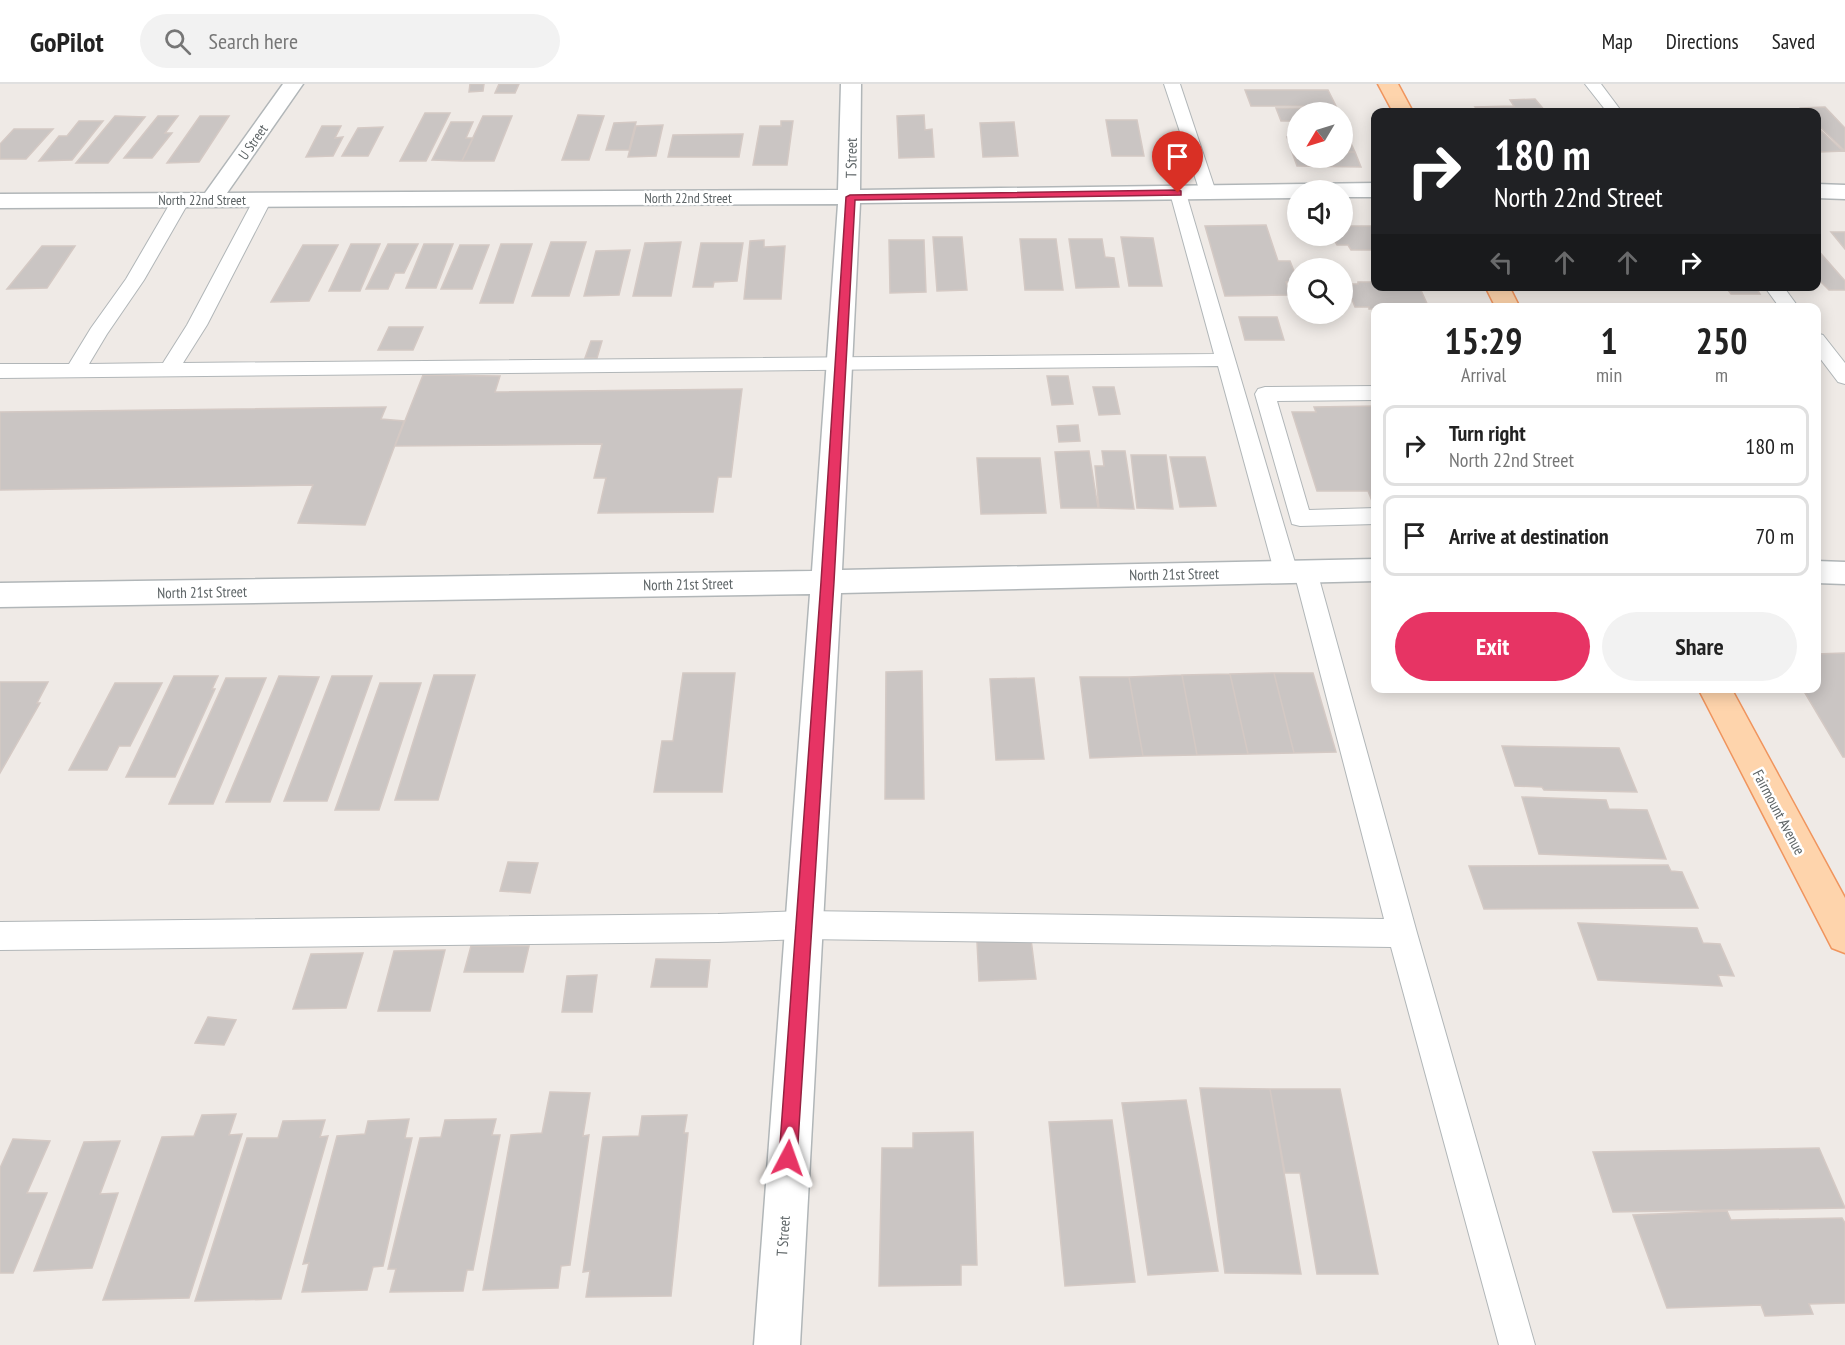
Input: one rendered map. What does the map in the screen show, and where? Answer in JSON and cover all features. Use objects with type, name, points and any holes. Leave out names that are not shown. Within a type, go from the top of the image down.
[{"type":"main road","points":[[1388,84],[1401,108]]},
{"type":"main road","name":"Fairmount Avenue","points":[[1717,693],[1845,935]]},
{"type":"street","name":"U Street","points":[[212,199],[293,84]]},
{"type":"street","name":"T Street","points":[[777,1345],[850,197],[851,84]]},
{"type":"street","name":"North 22nd Street","points":[[0,201],[850,197],[1371,190]]},
{"type":"street","points":[[1821,191],[1845,192]]},
{"type":"street","name":"North 21st Street","points":[[0,595],[827,582],[1371,570]]},
{"type":"street","points":[[1821,572],[1845,573]]},
{"type":"lane","points":[[1172,84],[1208,192]]},
{"type":"lane","points":[[1593,84],[1612,108]]},
{"type":"lane","points":[[1178,193],[1226,360],[1296,571],[1402,933],[1517,1345]]},
{"type":"lane","points":[[169,370],[197,325],[263,199]]},
{"type":"lane","points":[[75,371],[98,332],[135,280],[181,200]]},
{"type":"lane","points":[[1777,291],[1786,303]]},
{"type":"lane","points":[[1830,349],[1845,376]]},
{"type":"lane","points":[[0,371],[1226,360]]},
{"type":"lane","points":[[1371,393],[1264,394],[1300,518],[1371,516]]},
{"type":"lane","points":[[0,936],[718,928],[803,925],[1402,933]]},
{"type":"building","points":[[470,84],[484,84],[483,91],[469,92]]},
{"type":"building","points":[[499,84],[519,84],[515,93],[495,93]]},
{"type":"building","points":[[1245,90],[1328,90],[1334,102],[1287,102],[1287,106],[1251,106]]},
{"type":"building","points":[[1535,99],[1543,108],[1475,107],[1514,106],[1510,100]]},
{"type":"building","points":[[1825,107],[1845,128],[1845,151],[1821,128],[1821,108],[1801,108]]},
{"type":"building","points":[[1276,108],[1287,108],[1287,121],[1281,121]]},
{"type":"building","points":[[425,113],[450,113],[426,161],[400,161]]},
{"type":"building","points":[[578,115],[604,116],[589,160],[562,160]]},
{"type":"building","points":[[924,115],[925,130],[932,129],[934,157],[899,158],[897,116]]},
{"type":"building","points":[[115,116],[145,117],[108,163],[76,163]]},
{"type":"building","points":[[158,116],[178,116],[165,133],[172,133],[152,158],[124,158]]},
{"type":"building","points":[[200,116],[229,116],[199,162],[167,163]]},
{"type":"building","points":[[483,116],[512,116],[494,161],[462,161]]},
{"type":"building","points":[[1106,120],[1137,120],[1144,156],[1112,156]]},
{"type":"building","points":[[79,121],[103,121],[72,160],[39,161],[59,136],[67,136]]},
{"type":"building","points":[[781,121],[793,121],[787,165],[753,165],[760,126],[781,126]]},
{"type":"building","points":[[451,122],[473,122],[466,138],[473,138],[462,161],[432,160]]},
{"type":"building","points":[[636,122],[629,150],[606,150],[614,123]]},
{"type":"building","points":[[1014,122],[1018,156],[983,157],[980,123]]},
{"type":"building","points":[[663,125],[656,156],[628,157],[636,126]]},
{"type":"building","points":[[322,126],[341,126],[335,138],[343,137],[333,156],[306,157]]},
{"type":"building","points":[[383,127],[368,156],[342,156],[358,128]]},
{"type":"building","points":[[14,129],[53,129],[26,159],[0,159],[0,144]]},
{"type":"building","points":[[1821,131],[1843,151],[1821,152]]},
{"type":"building","points":[[743,134],[739,157],[668,157],[673,135]]},
{"type":"building","points":[[1353,152],[1355,152],[1361,167],[1353,167]]},
{"type":"building","points":[[1266,225],[1278,261],[1287,261],[1287,295],[1225,296],[1205,226]]},
{"type":"building","points":[[1353,226],[1371,226],[1371,250],[1351,250],[1349,246],[1353,246]]},
{"type":"building","points":[[1831,232],[1845,232],[1845,249]]},
{"type":"building","points":[[933,237],[962,237],[967,290],[937,291]]},
{"type":"building","points":[[1121,237],[1153,238],[1162,286],[1129,286]]},
{"type":"building","points":[[1020,239],[1056,239],[1063,290],[1025,290]]},
{"type":"building","points":[[1069,239],[1102,239],[1105,257],[1114,258],[1119,287],[1076,288]]},
{"type":"building","points":[[764,240],[764,247],[785,246],[781,299],[744,299],[750,241]]},
{"type":"building","points":[[889,240],[924,240],[926,292],[890,293]]},
{"type":"building","points":[[551,242],[586,242],[569,296],[532,296]]},
{"type":"building","points":[[681,242],[671,296],[633,296],[645,243]]},
{"type":"building","points":[[701,243],[743,243],[737,281],[714,282],[713,287],[693,287]]},
{"type":"building","points":[[351,244],[380,244],[360,291],[329,291]]},
{"type":"building","points":[[388,244],[418,244],[404,273],[395,273],[388,289],[366,289]]},
{"type":"building","points":[[424,244],[453,244],[436,288],[406,288]]},
{"type":"building","points":[[501,244],[532,244],[513,303],[480,303]]},
{"type":"building","points":[[303,245],[338,245],[309,301],[271,302]]},
{"type":"building","points":[[460,245],[489,245],[472,289],[441,289]]},
{"type":"building","points":[[42,246],[75,246],[47,288],[7,289]]},
{"type":"building","points":[[630,250],[619,295],[584,296],[596,251]]},
{"type":"building","points":[[1821,254],[1845,281],[1845,290],[1829,290],[1821,282]]},
{"type":"building","points":[[1371,282],[1371,291],[1421,291],[1427,303],[1371,303],[1371,309],[1355,307],[1353,284]]},
{"type":"building","points":[[1729,291],[1758,291],[1760,294],[1731,294]]},
{"type":"building","points":[[1239,317],[1277,317],[1284,340],[1245,340]]},
{"type":"building","points":[[389,327],[423,327],[413,350],[378,350]]},
{"type":"building","points":[[591,341],[602,341],[597,358],[585,358]]},
{"type":"building","points":[[423,375],[500,376],[495,392],[742,389],[731,477],[718,477],[713,512],[598,513],[606,478],[594,478],[602,444],[395,446]]},
{"type":"building","points":[[1047,376],[1068,376],[1073,404],[1052,405]]},
{"type":"building","points":[[1093,387],[1114,387],[1120,414],[1099,415]]},
{"type":"building","points":[[1371,406],[1371,498],[1368,491],[1317,491],[1292,412],[1316,412],[1314,407]]},
{"type":"building","points":[[386,407],[381,419],[404,421],[365,525],[298,523],[313,485],[0,490],[0,412]]},
{"type":"building","points":[[1078,425],[1080,441],[1059,442],[1057,426]]},
{"type":"building","points":[[1089,451],[1098,508],[1061,508],[1055,452]]},
{"type":"building","points":[[1102,451],[1125,451],[1134,509],[1099,508],[1095,466],[1104,466]]},
{"type":"building","points":[[1131,455],[1166,455],[1173,509],[1137,508]]},
{"type":"building","points":[[1170,457],[1205,457],[1216,506],[1180,507]]},
{"type":"building","points":[[977,458],[1040,458],[1046,513],[981,514]]},
{"type":"building","points":[[1845,653],[1845,757],[1805,693],[1821,693],[1821,654]]},
{"type":"building","points":[[922,671],[924,799],[885,799],[886,672]]},
{"type":"building","points":[[683,673],[735,673],[722,792],[654,792],[662,741],[673,741]]},
{"type":"building","points":[[1274,673],[1313,673],[1336,752],[1294,753]]},
{"type":"building","points":[[1274,673],[1294,753],[1248,754],[1230,674]]},
{"type":"building","points":[[1230,674],[1248,754],[1197,755],[1182,675]]},
{"type":"building","points":[[434,675],[475,675],[438,800],[395,800]]},
{"type":"building","points":[[1182,675],[1197,755],[1143,756],[1129,677]]},
{"type":"building","points":[[174,676],[218,676],[212,689],[215,689],[175,777],[126,777]]},
{"type":"building","points":[[279,676],[319,677],[270,802],[226,802]]},
{"type":"building","points":[[332,676],[372,676],[327,801],[284,801]]},
{"type":"building","points":[[1080,677],[1129,677],[1143,756],[1090,758]]},
{"type":"building","points":[[226,678],[266,678],[213,804],[169,804]]},
{"type":"building","points":[[1034,678],[1044,759],[996,760],[990,679]]},
{"type":"building","points":[[0,682],[48,682],[37,703],[40,703],[0,773]]},
{"type":"building","points":[[115,683],[162,683],[130,746],[119,746],[107,770],[69,770]]},
{"type":"building","points":[[380,683],[421,683],[379,810],[335,810]]},
{"type":"building","points":[[1502,746],[1619,748],[1637,792],[1544,790],[1542,787],[1515,786]]},
{"type":"building","points":[[1522,797],[1606,800],[1609,809],[1647,810],[1666,859],[1539,854]]},
{"type":"building","points":[[508,862],[538,863],[530,893],[500,891]]},
{"type":"building","points":[[1668,865],[1671,871],[1682,872],[1698,908],[1484,909],[1469,866]]},
{"type":"building","points":[[1578,923],[1697,928],[1703,943],[1720,944],[1734,976],[1718,975],[1722,986],[1598,980]]},
{"type":"building","points":[[1031,939],[1036,979],[979,981],[977,942]]},
{"type":"building","points":[[471,946],[529,946],[523,972],[464,972]]},
{"type":"building","points":[[445,950],[430,1011],[378,1011],[394,951]]},
{"type":"building","points":[[363,953],[346,1008],[293,1009],[311,954]]},
{"type":"building","points":[[656,959],[710,960],[707,987],[651,987]]},
{"type":"building","points":[[597,975],[592,1012],[562,1012],[567,976]]},
{"type":"building","points":[[208,1017],[236,1020],[224,1045],[195,1043]]},
{"type":"building","points":[[1200,1088],[1270,1089],[1301,1274],[1225,1273]]},
{"type":"building","points":[[1270,1089],[1340,1089],[1378,1274],[1317,1274],[1300,1173],[1285,1173]]},
{"type":"building","points":[[550,1092],[590,1093],[583,1136],[589,1135],[570,1265],[561,1266],[558,1288],[483,1290],[511,1135],[542,1133]]},
{"type":"building","points":[[1186,1100],[1218,1271],[1148,1275],[1122,1103]]},
{"type":"building","points":[[236,1114],[229,1135],[242,1134],[189,1298],[103,1300],[162,1137],[194,1136],[202,1115]]},
{"type":"building","points":[[687,1115],[684,1133],[688,1133],[671,1296],[586,1297],[590,1271],[583,1272],[603,1137],[639,1136],[642,1116]]},
{"type":"building","points":[[409,1119],[405,1138],[412,1138],[383,1266],[373,1267],[367,1290],[302,1292],[309,1263],[303,1264],[337,1136],[365,1134],[368,1121]]},
{"type":"building","points":[[496,1119],[492,1135],[500,1135],[473,1270],[467,1270],[463,1291],[390,1292],[396,1269],[388,1269],[420,1138],[441,1137],[445,1120]]},
{"type":"building","points":[[325,1120],[320,1137],[328,1136],[281,1299],[195,1301],[247,1138],[278,1138],[283,1121]]},
{"type":"building","points":[[1112,1120],[1135,1282],[1065,1286],[1049,1122]]},
{"type":"building","points":[[973,1132],[977,1265],[961,1265],[961,1285],[879,1286],[882,1148],[913,1148],[913,1133]]},
{"type":"building","points":[[13,1139],[50,1141],[27,1193],[47,1193],[13,1273],[0,1273],[0,1168]]},
{"type":"building","points":[[120,1141],[100,1194],[118,1193],[92,1268],[34,1271],[84,1142]]},
{"type":"building","points":[[1819,1148],[1845,1208],[1613,1212],[1593,1152]]},
{"type":"building","points":[[1727,1211],[1731,1220],[1842,1218],[1845,1223],[1845,1303],[1809,1304],[1813,1314],[1765,1316],[1761,1305],[1667,1308],[1633,1215]]},
{"type":"route","points":[[788,1158],[827,582],[850,197],[1178,193]]}]
